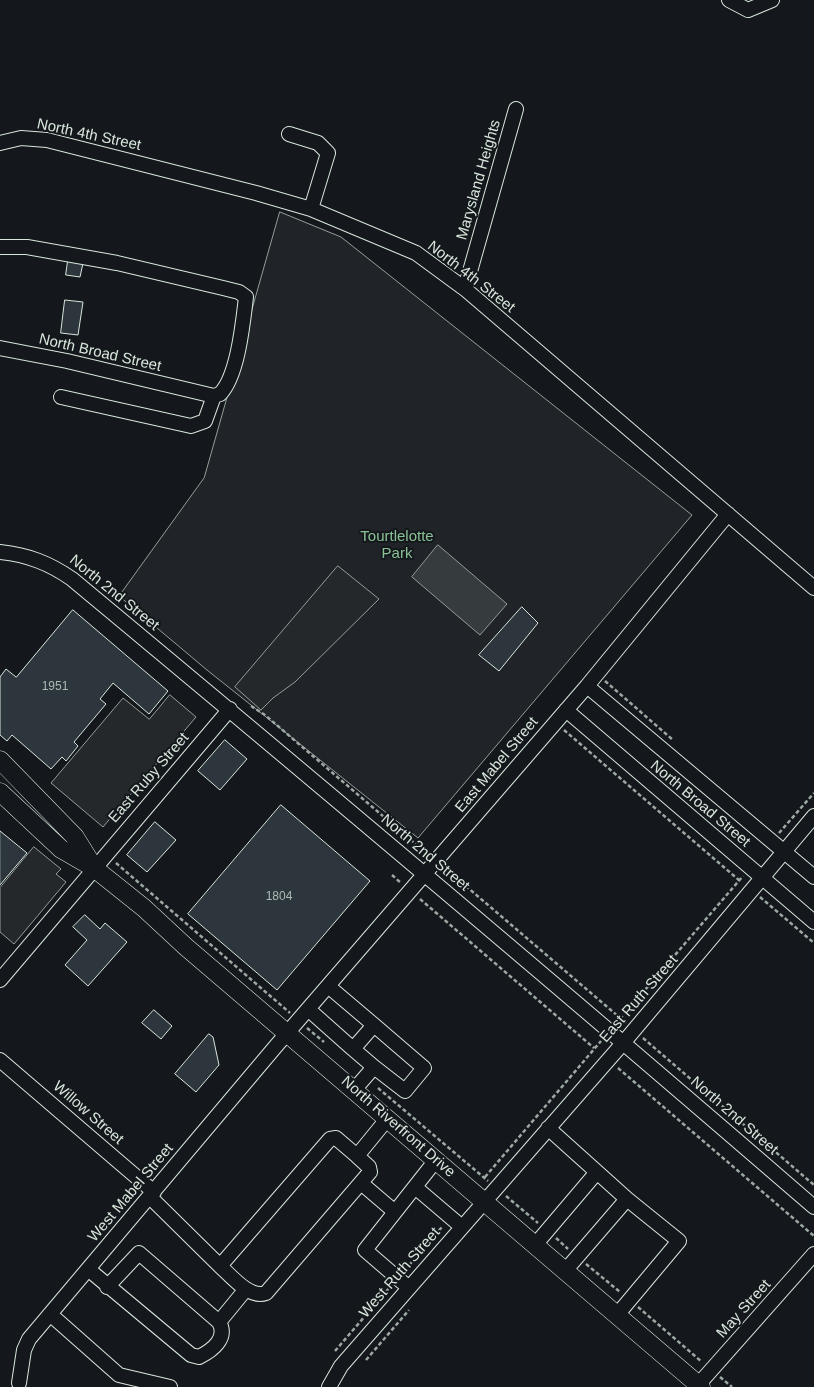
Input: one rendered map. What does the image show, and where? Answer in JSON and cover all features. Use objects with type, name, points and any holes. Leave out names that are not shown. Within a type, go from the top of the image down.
[{"type":"main road","name":"North Riverfront Drive","points":[[0,760],[76,836],[94,868]]},
{"type":"main road","name":"North Riverfront Drive","points":[[1,796],[61,848],[94,868],[144,908],[186,948],[388,1118],[699,1386]]},
{"type":"street","points":[[728,0],[748,10],[772,0]]},
{"type":"street","name":"Marysland Heights","points":[[465,289],[516,109]]},
{"type":"street","points":[[289,134],[318,143],[328,153],[311,209]]},
{"type":"street","name":"North 4th Street","points":[[0,143],[21,138],[47,140],[228,186],[311,209],[416,253],[465,289],[814,588]]},
{"type":"street","points":[[0,247],[26,247],[117,263],[223,288],[238,292],[246,297],[229,382],[220,394],[214,396],[205,421],[191,426],[60,397]]},
{"type":"street","name":"North Broad Street","points":[[0,348],[214,396]]},
{"type":"street","name":"East Mabel Street","points":[[288,1033],[587,686],[728,514]]},
{"type":"street","name":"North 2nd Street","points":[[0,552],[37,559],[56,567],[230,709],[624,1042],[814,1207]]},
{"type":"street","name":"North Broad Street","points":[[587,686],[814,877]]},
{"type":"street","name":"East Ruby Street","points":[[0,980],[230,709]]},
{"type":"street","name":"North Broad Street","points":[[566,710],[814,922]]},
{"type":"street","name":"East Ruth Street","points":[[477,1195],[548,1128],[624,1042],[814,816]]},
{"type":"street","points":[[308,1009],[404,1091],[424,1068],[328,986]]},
{"type":"street","points":[[353,1048],[374,1025]]},
{"type":"street","name":"West Mabel Street","points":[[19,1383],[24,1350],[29,1339],[288,1033]]},
{"type":"street","name":"Willow Street","points":[[0,1060],[152,1194],[220,1266],[246,1288]]},
{"type":"street","points":[[354,1090],[374,1067]]},
{"type":"street","points":[[357,1156],[388,1118]]},
{"type":"street","points":[[548,1128],[678,1241],[617,1316]]},
{"type":"street","points":[[219,1322],[246,1288],[252,1294],[260,1296],[266,1293],[362,1183],[370,1172],[369,1167],[336,1138],[330,1139],[220,1266]]},
{"type":"street","points":[[409,1288],[366,1250],[436,1160]]},
{"type":"street","points":[[535,1245],[597,1172]]},
{"type":"street","points":[[362,1183],[395,1212]]},
{"type":"street","points":[[415,1187],[462,1227]]},
{"type":"street","name":"West Ruth Street","points":[[329,1387],[340,1366],[462,1227],[477,1195]]},
{"type":"street","points":[[565,1271],[628,1199]]},
{"type":"street","points":[[88,1269],[107,1287],[191,1355],[199,1357],[211,1351],[222,1338],[223,1329],[219,1322],[139,1253],[107,1287]]},
{"type":"street","name":"May Street","points":[[699,1386],[814,1254]]},
{"type":"street","points":[[50,1314],[119,1375],[170,1387]]},
{"type":"path","points":[[251,706],[265,714],[814,1185]]},
{"type":"path","points":[[554,723],[814,943]]},
{"type":"path","points":[[772,842],[814,793]]},
{"type":"path","points":[[477,1195],[620,1019],[750,868]]},
{"type":"path","points":[[335,1352],[450,1217]]},
{"type":"green space","name":"Tourtlelotte Park","points":[[280,212],[341,237],[692,515],[418,838],[207,670],[119,596],[204,478]]},
{"type":"shaded area","points":[[438,545],[507,604],[480,635],[412,577]]},
{"type":"shaded area","points":[[338,566],[379,599],[295,682],[273,698],[261,710],[235,687]]},
{"type":"shaded area","points":[[170,695],[196,717],[103,827],[51,783],[123,698],[149,719]]},
{"type":"shaded area","points":[[34,847],[61,869],[56,874],[66,882],[14,944],[0,932],[0,888]]},
{"type":"building","points":[[68,261],[83,263],[80,277],[66,275]]},
{"type":"building","points":[[65,300],[83,302],[78,335],[61,333]]},
{"type":"building","points":[[522,607],[538,623],[499,671],[479,655]]},
{"type":"building","points":[[73,610],[168,691],[149,714],[113,683],[100,699],[106,704],[74,742],[78,746],[66,761],[62,757],[51,769],[12,735],[7,741],[0,735],[0,677],[6,669],[16,677]]},
{"type":"building","points":[[225,740],[247,759],[220,790],[198,771]]},
{"type":"building","points":[[281,805],[370,881],[277,990],[188,914]]},
{"type":"building","points":[[155,822],[176,840],[147,872],[127,855]]},
{"type":"building","points":[[0,831],[27,853],[0,885]]},
{"type":"building","points":[[85,915],[100,929],[105,923],[127,942],[88,986],[65,965],[87,940],[73,927]]},
{"type":"building","points":[[154,1010],[172,1026],[161,1039],[142,1023]]},
{"type":"building","points":[[209,1034],[213,1037],[219,1065],[196,1092],[175,1074]]}]
